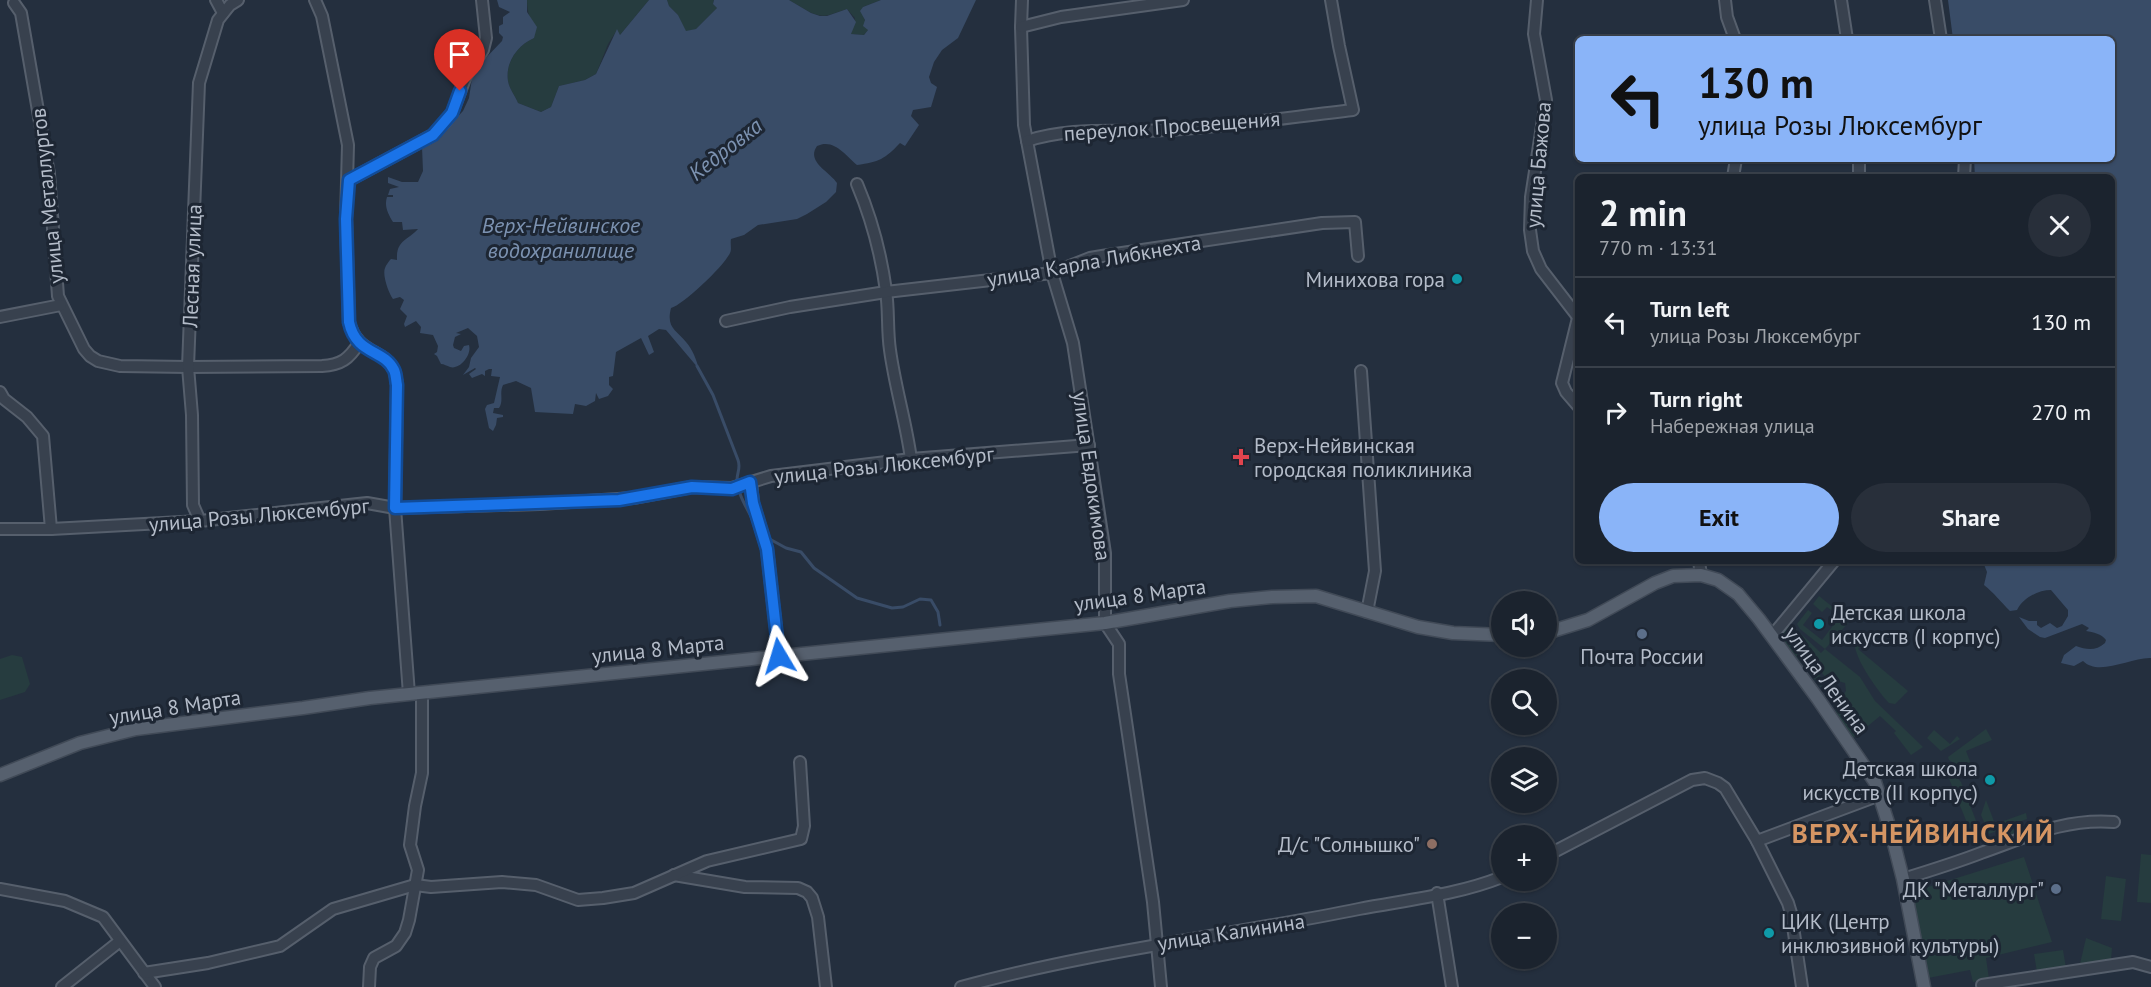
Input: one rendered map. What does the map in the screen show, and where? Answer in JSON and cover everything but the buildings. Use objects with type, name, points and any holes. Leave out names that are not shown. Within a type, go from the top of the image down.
[{"type":"main road","points":[[1557,630],[1588,620],[1663,579],[1681,575],[1701,575]]},
{"type":"main road","name":"улица Ленина","points":[[1701,575],[1718,580],[1738,594],[1772,636],[1875,782],[1892,832],[1924,987]]},
{"type":"main road","name":"улица 8 Марта","points":[[0,775],[80,743],[136,729],[415,694],[1105,623],[1230,601],[1272,597],[1316,596],[1399,622],[1436,630],[1491,634]]},
{"type":"street","points":[[216,0],[223,13]]},
{"type":"street","name":"Лесная улица","points":[[200,521],[193,505],[192,415],[188,368],[199,83],[214,31],[223,13],[238,0]]},
{"type":"street","points":[[315,0],[322,16],[348,146],[349,180],[346,219],[348,310],[351,331],[359,344],[394,369],[397,385],[395,508],[422,773],[410,845],[418,870],[410,920],[405,933],[391,950],[374,958],[370,967],[369,987]]},
{"type":"street","points":[[349,180],[433,135],[447,121],[466,76],[483,50],[486,38],[482,0]]},
{"type":"street","name":"улица Евдокимова","points":[[1022,0],[1020,27],[1023,106],[1027,141],[1052,273],[1073,344],[1089,445],[1105,553],[1105,623],[1119,644],[1119,674],[1158,944],[1161,987]]},
{"type":"street","points":[[1020,27],[1061,17],[1183,0]]},
{"type":"street","name":"переулок Просвещения","points":[[1027,141],[1048,135],[1069,133],[1179,130],[1353,110],[1331,0]]},
{"type":"street","name":"улица Бажова","points":[[1537,0],[1534,34],[1546,100],[1531,197],[1530,230],[1533,251],[1541,269],[1575,314]]},
{"type":"street","points":[[1715,0],[1727,17]]},
{"type":"street","points":[[1725,0],[1727,17],[1734,36]]},
{"type":"street","points":[[1841,0],[1847,36]]},
{"type":"street","points":[[1935,0],[1941,36]]},
{"type":"street","name":"улица Металлургов","points":[[14,3],[21,13],[49,174],[56,278],[61,305],[90,356],[98,361],[120,366],[188,368],[333,365],[347,359],[359,344]]},
{"type":"street","points":[[857,184],[868,210],[886,292],[890,351],[908,434],[911,459]]},
{"type":"street","name":"улица Карла Либкнехта","points":[[726,321],[790,307],[886,292],[1052,273],[1102,255],[1322,224],[1355,222],[1358,256]]},
{"type":"street","points":[[0,317],[61,305]]},
{"type":"street","points":[[1575,330],[1562,383],[1575,402]]},
{"type":"street","points":[[1361,371],[1375,571],[1367,612]]},
{"type":"street","points":[[0,392],[4,399],[27,417],[43,436],[51,529]]},
{"type":"street","name":"улица Розы Люксембург","points":[[0,529],[51,529],[200,521],[367,503],[395,508],[619,500],[692,487],[744,485],[771,476],[911,459],[1089,445]]},
{"type":"street","points":[[744,485],[753,503],[767,549],[779,656]]},
{"type":"street","points":[[1699,564],[1701,575]]},
{"type":"street","points":[[1772,636],[1832,564]]},
{"type":"street","points":[[144,973],[208,963],[280,945],[333,909],[415,885],[431,887],[476,883],[521,883],[536,885],[578,900],[627,895],[707,861],[801,839],[804,826],[800,762]]},
{"type":"street","points":[[1557,850],[1692,780],[1705,778],[1719,783],[1730,795],[1757,841],[1791,913],[1802,987]]},
{"type":"street","points":[[1757,841],[1880,795]]},
{"type":"street","points":[[1903,879],[2064,824],[2082,821],[2114,822]]},
{"type":"street","points":[[674,875],[745,887],[798,888],[807,892],[812,898],[818,917],[826,987]]},
{"type":"street","name":"улица Калинина","points":[[961,987],[1057,963],[1322,917],[1491,881]]},
{"type":"street","points":[[0,889],[65,901],[103,917],[155,987]]},
{"type":"street","points":[[1437,893],[1452,987]]},
{"type":"street","points":[[62,987],[120,941]]},
{"type":"street","points":[[1982,985],[2133,962],[2151,967]]},
{"type":"green space","points":[[527,0],[649,0],[620,35],[617,30],[608,44],[596,74],[585,80],[559,86],[551,107],[541,112],[518,103],[508,81],[509,67],[514,55],[534,38]]},
{"type":"green space","points":[[667,0],[714,0],[713,4],[717,8],[696,29],[686,32],[678,15],[669,6]]},
{"type":"green space","points":[[789,0],[881,0],[863,7],[868,30],[864,35],[851,34],[855,18],[847,9],[824,16],[808,11]]},
{"type":"green space","points":[[1819,596],[1850,621],[1825,649],[1797,624],[1808,610],[1812,613],[1803,625],[1822,640],[1835,623],[1830,618],[1834,612],[1827,607],[1822,612],[1813,604]]},
{"type":"green space","points":[[1788,622],[1792,626],[1790,638],[1822,678],[1824,691],[1782,639],[1782,632]]},
{"type":"green space","points":[[1796,629],[1821,653],[1825,649],[1860,677],[1875,701],[1923,747],[1911,755],[1894,733],[1896,731],[1880,716],[1863,730],[1839,696],[1846,691],[1845,683],[1838,681],[1832,686],[1794,636]]},
{"type":"green space","points":[[1863,636],[1867,639],[1858,649],[1908,691],[1895,704],[1889,703],[1879,691],[1858,656],[1855,642]]},
{"type":"green space","points":[[12,655],[22,657],[30,684],[25,692],[0,700],[0,659]]},
{"type":"green space","points":[[1831,699],[1839,702],[1859,728],[1859,733],[1853,738],[1839,718]]},
{"type":"green space","points":[[1986,729],[1992,740],[1966,751],[1975,774],[1973,776],[1948,757]]},
{"type":"green space","points":[[1934,730],[1950,744],[1957,736],[1960,739],[1941,751],[1927,738]]},
{"type":"green space","points":[[1945,762],[1961,782],[1982,836],[1974,840],[1943,764]]},
{"type":"green space","points":[[1986,800],[1995,824],[2026,813],[2027,819],[1989,834],[1981,815]]},
{"type":"green space","points":[[2027,824],[2030,829],[1990,842],[1989,838]]},
{"type":"green space","points":[[2141,854],[2151,855],[2151,903],[2137,902]]},
{"type":"green space","points":[[2024,857],[2052,942],[1986,958],[1989,979],[1973,982],[1970,970],[1928,978],[1912,892]]},
{"type":"green space","points":[[2106,876],[2126,879],[2121,921],[2101,919]]},
{"type":"green space","points":[[2086,938],[2112,948],[2111,960],[2080,964]]},
{"type":"green space","points":[[2063,950],[2066,968],[2037,972],[2034,954]]},
{"type":"water","name":"Верх-Нейвинское водохранилище","points":[[497,0],[527,0],[527,12],[537,27],[534,38],[514,55],[509,67],[508,81],[518,103],[541,112],[551,107],[559,86],[585,80],[596,74],[617,29],[620,35],[649,0],[667,0],[686,31],[696,29],[717,8],[713,4],[714,0],[789,0],[820,16],[847,9],[856,22],[851,34],[864,35],[868,30],[863,26],[865,20],[860,11],[863,7],[881,0],[976,0],[958,38],[942,50],[934,62],[929,77],[931,83],[937,87],[931,107],[913,110],[911,116],[919,125],[905,146],[900,143],[881,159],[857,165],[834,146],[823,144],[817,146],[814,152],[816,162],[837,183],[836,192],[826,202],[797,219],[758,225],[744,235],[731,239],[730,253],[720,267],[693,293],[671,308],[671,324],[691,348],[699,369],[666,330],[659,329],[648,336],[654,352],[649,355],[641,338],[616,352],[613,376],[609,377],[609,385],[613,389],[608,396],[599,399],[596,393],[595,401],[586,406],[575,404],[573,414],[535,412],[531,388],[516,381],[503,385],[499,408],[494,408],[493,413],[503,415],[503,417],[497,418],[493,431],[489,428],[485,409],[487,405],[494,403],[500,377],[491,376],[492,369],[489,369],[485,371],[485,376],[482,374],[472,378],[469,374],[475,368],[463,375],[479,347],[477,336],[468,328],[456,333],[461,334],[455,337],[454,348],[461,351],[464,346],[469,345],[469,353],[458,366],[450,367],[441,364],[434,354],[438,346],[433,335],[420,333],[421,327],[416,321],[405,327],[407,316],[400,309],[404,300],[400,297],[393,299],[386,284],[384,271],[391,259],[397,260],[400,245],[418,229],[403,230],[402,222],[393,222],[391,219],[386,200],[387,197],[393,197],[393,195],[388,195],[390,189],[399,187],[388,183],[388,177],[402,182],[418,182],[423,171],[422,147],[443,132],[463,111],[469,98],[472,78],[481,63],[502,41],[499,26],[503,24],[503,17],[510,12],[499,7]]},
{"type":"water","points":[[1948,0],[2151,0],[2151,658],[2106,667],[2090,665],[2083,661],[2074,666],[2061,663],[2064,655],[2076,646],[2095,649],[2102,646],[2106,640],[2100,635],[2086,631],[2089,628],[2082,624],[2045,638],[2040,637],[2028,629],[2019,617],[2037,621],[2037,625],[2041,628],[2050,623],[2057,628],[2062,626],[2068,616],[2068,610],[2051,590],[2031,595],[2017,610],[2010,611],[1984,585],[1987,572],[1984,564],[2000,566],[2002,564],[2115,564],[2115,174],[1975,174],[1974,162],[2115,162],[2115,36],[1953,36]]},
{"type":"waterway","name":"Кедровка","points":[[697,366],[713,395],[738,460],[738,486],[754,523]]},
{"type":"waterway","name":"Кедровка","points":[[766,537],[786,548],[801,552],[814,568],[857,598],[892,608],[903,607],[920,599],[931,600],[938,612],[940,625]]},
{"type":"place","name":"Минихова гора","points":[[1457,279]]},
{"type":"place","name":"Верх-Нейвинская городская поликлиника","points":[[1241,457]]},
{"type":"place","name":"Детская школа искусств (I корпус)","points":[[1819,624]]},
{"type":"place","name":"Почта России","points":[[1642,634]]},
{"type":"place","name":"Детская школа искусств (II корпус)","points":[[1990,780]]},
{"type":"place","name":"Д/с \"Солнышко\"","points":[[1432,844]]},
{"type":"place","name":"ДК \"Металлург\"","points":[[2056,889]]},
{"type":"place","name":"ЦИК (Центр инклюзивной культуры)","points":[[1769,933]]},
{"type":"district","name":"ВЕРХ-НЕЙВИНСКИЙ","points":[[1923,833]]},
{"type":"route","points":[[460,91],[452,113],[433,135],[349,180],[346,219],[349,322],[351,331],[359,344],[394,369],[397,385],[395,508],[619,500],[692,487],[732,489],[750,482],[753,503],[767,549],[779,656]]}]
